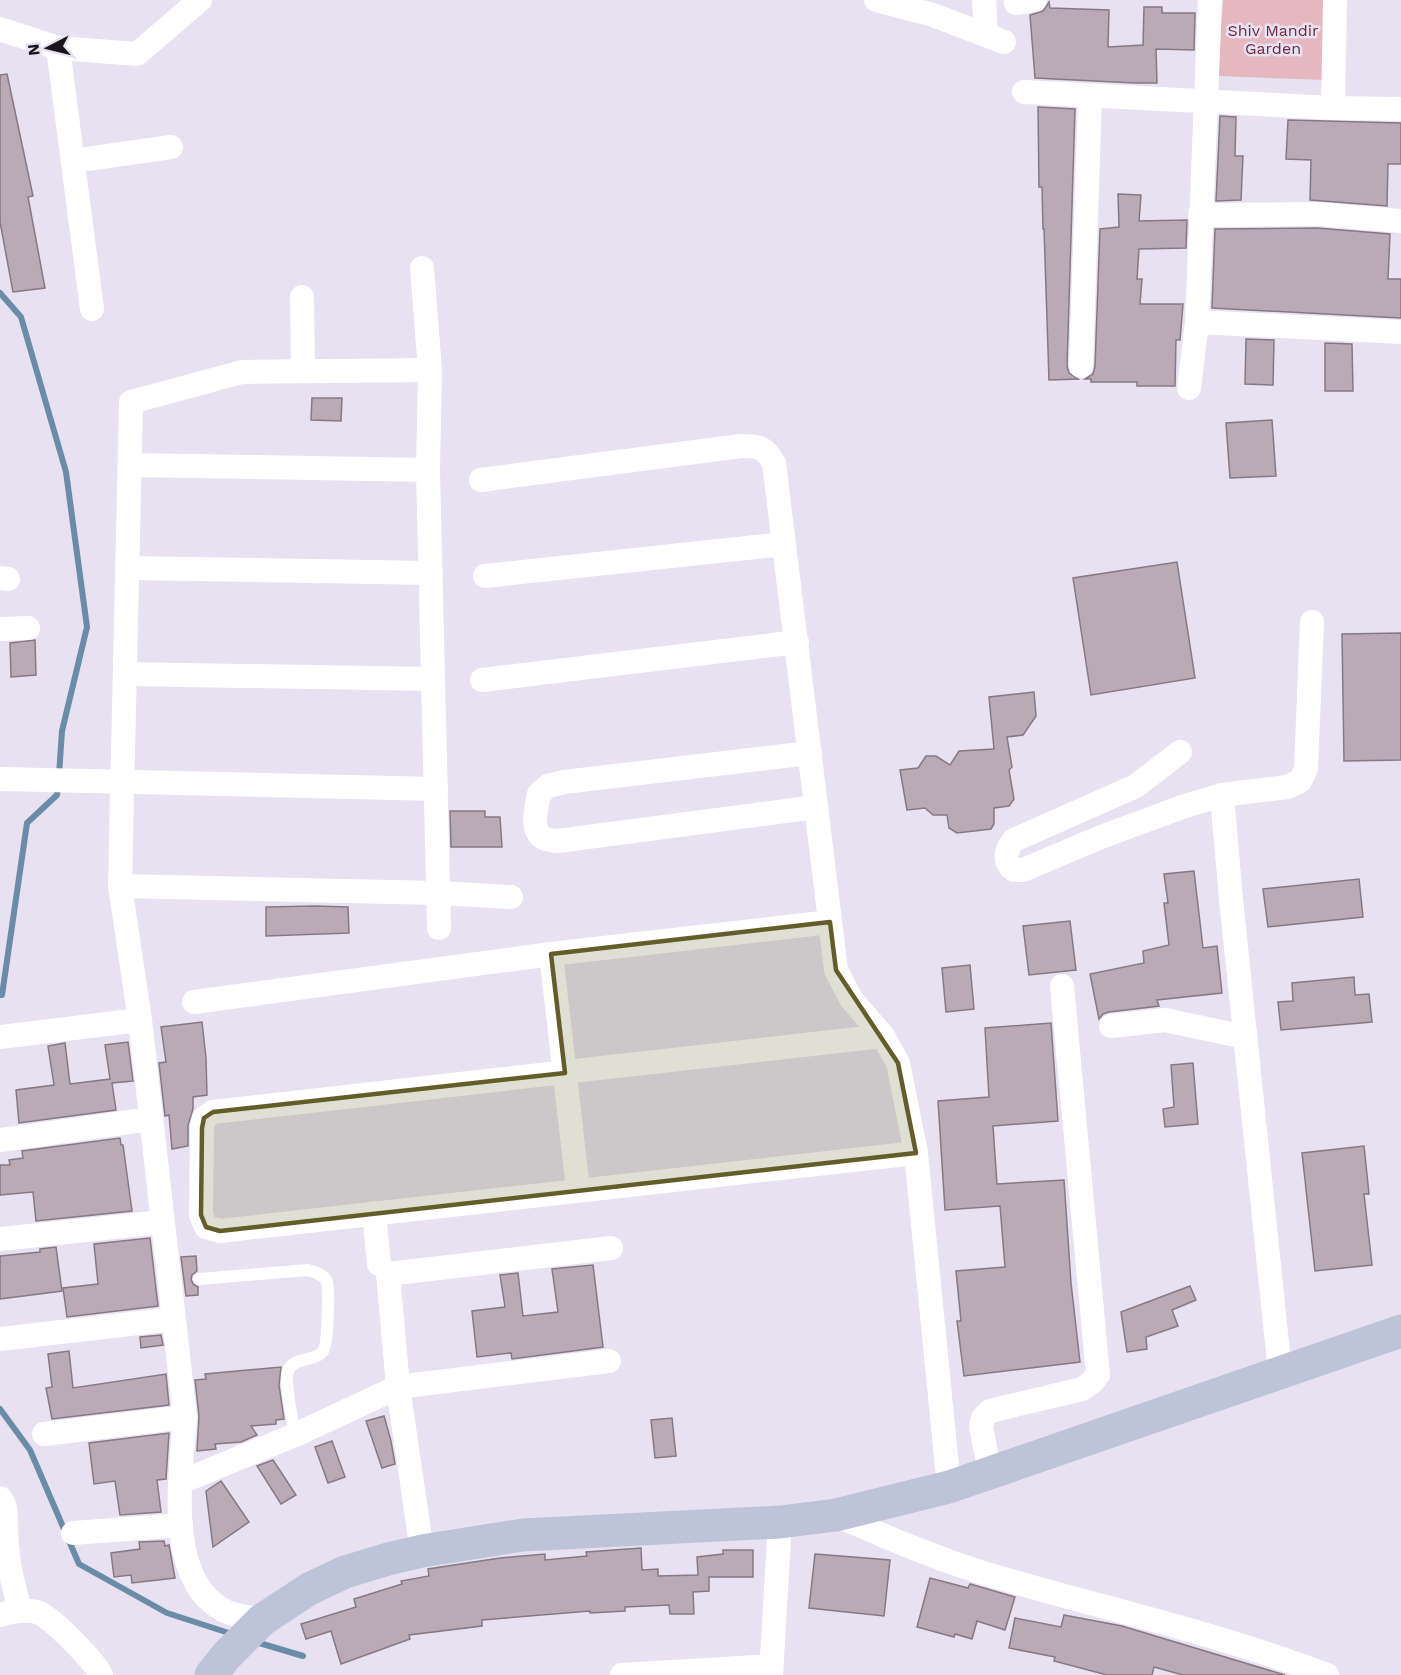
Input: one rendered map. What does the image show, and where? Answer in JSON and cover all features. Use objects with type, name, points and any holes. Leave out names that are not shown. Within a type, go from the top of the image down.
[{"type":"street","points":[[0,29],[58,48],[137,54],[200,0]]},
{"type":"street","points":[[876,0],[933,15],[995,38],[984,0]]},
{"type":"street","points":[[1189,388],[1197,322],[1210,0]]},
{"type":"street","points":[[1333,108],[1335,0]]},
{"type":"street","points":[[58,48],[92,309]]},
{"type":"street","points":[[1024,92],[1090,97],[1401,110]]},
{"type":"street","points":[[1081,366],[1090,97]]},
{"type":"street","points":[[73,161],[171,147]]},
{"type":"street","points":[[1200,215],[1318,214],[1401,221]]},
{"type":"street","points":[[422,268],[430,370],[428,470],[439,928]]},
{"type":"street","points":[[302,297],[303,371]]},
{"type":"street","points":[[1197,322],[1401,332]]},
{"type":"street","points":[[257,1626],[223,1610],[199,1590],[185,1562],[181,1525],[185,1417],[140,1020],[120,886],[131,402],[242,372],[430,370]]},
{"type":"street","points":[[481,480],[741,446],[755,446],[767,451],[774,463],[836,970],[851,999],[884,1036],[898,1063],[916,1153],[949,1487]]},
{"type":"street","points":[[130,465],[428,470]]},
{"type":"street","points":[[485,576],[784,544]]},
{"type":"street","points":[[127,568],[431,573]]},
{"type":"street","points":[[1180,752],[1136,786],[1014,840],[1007,848],[1008,866],[1014,870],[1023,870],[1101,837],[1222,795],[1287,787],[1300,781],[1306,769],[1312,622]]},
{"type":"street","points":[[0,629],[28,628]]},
{"type":"street","points":[[482,680],[796,642]]},
{"type":"street","points":[[125,674],[433,679]]},
{"type":"street","points":[[810,753],[564,782],[548,786],[539,794],[536,824],[537,831],[542,837],[556,841],[816,807]]},
{"type":"street","points":[[0,779],[436,789]]},
{"type":"street","points":[[1222,795],[1280,1372]]},
{"type":"street","points":[[120,886],[438,893],[511,897]]},
{"type":"street","points":[[194,1002],[551,954],[830,922]]},
{"type":"street","points":[[551,954],[578,1189]]},
{"type":"street","points":[[990,1473],[981,1427],[983,1418],[990,1411],[1082,1389],[1098,1374],[1062,986]]},
{"type":"street","points":[[0,1037],[140,1020]]},
{"type":"street","points":[[1111,1026],[1165,1020],[1245,1037]]},
{"type":"street","points":[[884,1036],[213,1112],[204,1118],[202,1128],[201,1215],[206,1227],[220,1231],[578,1189],[916,1153]]},
{"type":"street","points":[[0,1140],[151,1119]]},
{"type":"street","points":[[374,1213],[379,1264]]},
{"type":"street","points":[[0,1239],[162,1222]]},
{"type":"street","points":[[422,1551],[398,1387],[388,1274],[611,1248]]},
{"type":"street","points":[[0,1339],[173,1318]]},
{"type":"street","points":[[219,1665],[257,1626],[309,1589],[345,1572],[422,1551],[524,1535],[780,1522],[836,1515],[949,1487],[1401,1331]]},
{"type":"street","points":[[181,1482],[295,1435],[398,1387],[609,1361]]},
{"type":"street","points":[[44,1434],[185,1417]]},
{"type":"street","points":[[0,1498],[6,1512],[10,1612],[40,1613],[81,1648],[101,1675]]},
{"type":"street","points":[[836,1515],[926,1553],[987,1574],[1202,1634],[1328,1675]]},
{"type":"street","points":[[622,1675],[771,1671],[780,1522]]},
{"type":"street","points":[[73,1533],[181,1525]]},
{"type":"lane","points":[[199,1279],[308,1270],[320,1274],[327,1281],[327,1340],[324,1350],[316,1358],[292,1364],[288,1370],[287,1383],[295,1435]]},
{"type":"highlighted area","points":[[830,922],[836,970],[898,1063],[916,1153],[220,1231],[206,1227],[201,1215],[202,1128],[204,1118],[213,1112],[565,1073],[551,954]]},
{"type":"green space","name":"Shiv Mandir Garden","points":[[1223,0],[1325,0],[1326,80],[1218,76]]},
{"type":"building","points":[[1049,2],[1050,8],[1109,10],[1108,47],[1143,45],[1144,7],[1162,7],[1162,13],[1195,13],[1194,50],[1156,49],[1157,83],[1035,78],[1030,15],[1043,11]]},
{"type":"building","points":[[7,74],[33,196],[28,197],[45,288],[13,292],[0,222],[0,75]]},
{"type":"building","points":[[1038,107],[1075,109],[1067,366],[1069,373],[1078,379],[1049,380],[1042,187],[1039,187]]},
{"type":"building","points":[[1220,116],[1236,117],[1235,156],[1243,156],[1241,200],[1216,201]]},
{"type":"building","points":[[1288,120],[1401,123],[1401,164],[1388,164],[1387,206],[1310,200],[1311,160],[1286,159]]},
{"type":"building","points":[[1118,194],[1141,195],[1139,221],[1187,220],[1186,248],[1139,249],[1137,279],[1142,279],[1140,304],[1183,304],[1180,340],[1176,340],[1175,386],[1137,386],[1137,382],[1091,382],[1091,379],[1085,379],[1093,374],[1095,366],[1100,229],[1119,227]]},
{"type":"building","points":[[1317,228],[1390,234],[1388,279],[1401,279],[1401,318],[1212,308],[1215,229]]},
{"type":"building","points":[[1246,339],[1274,340],[1273,385],[1245,384]]},
{"type":"building","points":[[1325,343],[1352,344],[1353,391],[1325,391]]},
{"type":"building","points":[[312,398],[342,398],[341,421],[311,420]]},
{"type":"building","points":[[1272,420],[1276,476],[1230,478],[1226,423]]},
{"type":"building","points":[[1177,562],[1195,678],[1091,695],[1073,578]]},
{"type":"building","points":[[1401,633],[1401,760],[1344,761],[1342,634]]},
{"type":"building","points":[[35,640],[36,675],[11,677],[10,643]]},
{"type":"building","points":[[1034,692],[1036,716],[1023,735],[1007,737],[1014,799],[1009,806],[994,808],[994,824],[991,829],[957,833],[949,828],[947,815],[933,815],[925,808],[907,810],[900,770],[918,768],[926,756],[936,756],[950,765],[959,751],[994,749],[989,697]]},
{"type":"building","points":[[450,811],[485,811],[485,817],[500,817],[502,847],[451,847]]},
{"type":"building","points":[[1194,871],[1203,948],[1217,946],[1222,993],[1157,1000],[1159,1006],[1109,1012],[1103,1014],[1099,1019],[1090,974],[1144,963],[1143,951],[1169,945],[1164,903],[1168,903],[1164,874]]},
{"type":"building","points":[[1359,879],[1363,917],[1268,927],[1263,889]]},
{"type":"building","points":[[266,907],[348,907],[349,933],[266,936]]},
{"type":"building","points":[[1070,921],[1076,970],[1029,975],[1023,926]]},
{"type":"building","points":[[970,965],[974,1009],[946,1012],[942,968]]},
{"type":"building","points":[[1354,977],[1355,995],[1369,994],[1372,1022],[1281,1030],[1278,1002],[1293,1001],[1292,983]]},
{"type":"building","points":[[202,1022],[207,1095],[193,1097],[193,1109],[188,1125],[188,1146],[172,1149],[169,1115],[165,1116],[159,1063],[166,1062],[161,1027]]},
{"type":"building","points":[[1051,1023],[1058,1121],[993,1126],[997,1184],[1064,1180],[1071,1283],[1080,1362],[964,1376],[957,1321],[961,1321],[956,1271],[1005,1267],[1000,1206],[945,1210],[938,1101],[989,1097],[985,1028]]},
{"type":"building","points":[[128,1042],[133,1081],[112,1083],[116,1110],[19,1123],[16,1090],[54,1085],[48,1046],[65,1043],[70,1084],[110,1079],[105,1045]]},
{"type":"building","points":[[1193,1063],[1198,1124],[1165,1127],[1163,1109],[1174,1107],[1171,1065]]},
{"type":"building","points":[[120,1138],[121,1145],[123,1145],[132,1211],[36,1221],[33,1192],[0,1195],[0,1165],[10,1165],[9,1160],[23,1158],[22,1151]]},
{"type":"building","points":[[1364,1146],[1369,1194],[1364,1194],[1372,1265],[1315,1271],[1302,1153]]},
{"type":"building","points":[[150,1238],[158,1306],[67,1317],[63,1288],[98,1284],[94,1244]]},
{"type":"building","points":[[56,1247],[62,1291],[0,1299],[0,1256],[40,1252],[40,1249]]},
{"type":"building","points":[[196,1256],[197,1271],[191,1279],[198,1287],[198,1295],[186,1296],[181,1257]]},
{"type":"building","points":[[593,1265],[603,1347],[512,1359],[511,1353],[477,1357],[472,1311],[505,1307],[500,1275],[518,1273],[523,1316],[558,1312],[552,1269]]},
{"type":"building","points":[[1190,1286],[1196,1300],[1172,1310],[1178,1326],[1146,1337],[1147,1349],[1127,1352],[1121,1312]]},
{"type":"building","points":[[161,1335],[163,1345],[141,1348],[140,1337]]},
{"type":"building","points":[[69,1351],[73,1388],[166,1374],[169,1405],[52,1419],[46,1388],[52,1387],[48,1354]]},
{"type":"building","points":[[281,1367],[279,1385],[284,1419],[276,1420],[276,1424],[251,1426],[257,1435],[241,1442],[215,1444],[216,1449],[197,1451],[199,1416],[195,1380],[206,1379],[205,1374]]},
{"type":"building","points":[[384,1416],[395,1464],[382,1468],[366,1421]]},
{"type":"building","points":[[672,1418],[676,1456],[655,1458],[651,1420]]},
{"type":"building","points":[[169,1433],[166,1479],[157,1480],[161,1512],[120,1515],[115,1481],[94,1484],[89,1443]]},
{"type":"building","points":[[332,1441],[345,1477],[328,1483],[315,1447]]},
{"type":"building","points":[[273,1460],[296,1495],[281,1504],[257,1466]]},
{"type":"building","points":[[221,1481],[249,1522],[213,1547],[206,1491]]},
{"type":"building","points":[[164,1541],[165,1546],[169,1545],[175,1578],[132,1583],[131,1575],[114,1577],[111,1553],[140,1549],[139,1542]]},
{"type":"building","points":[[641,1548],[642,1570],[658,1569],[658,1576],[698,1575],[697,1557],[723,1554],[723,1550],[753,1550],[753,1577],[709,1577],[709,1591],[693,1592],[694,1614],[670,1614],[669,1605],[625,1607],[625,1611],[590,1613],[590,1611],[482,1620],[482,1626],[409,1635],[410,1639],[341,1664],[331,1631],[306,1639],[301,1624],[356,1607],[354,1599],[402,1584],[401,1581],[429,1576],[428,1569],[500,1558],[545,1554],[545,1560],[587,1556],[586,1552]]},
{"type":"building","points":[[815,1554],[890,1560],[884,1616],[809,1608]]},
{"type":"building","points":[[930,1578],[968,1588],[970,1584],[1015,1597],[1005,1630],[977,1621],[972,1639],[955,1634],[954,1637],[917,1627]]},
{"type":"building","points":[[1064,1615],[1122,1626],[1285,1675],[1183,1675],[1154,1667],[1152,1675],[1107,1675],[1054,1661],[1055,1657],[1009,1648],[1015,1618],[1061,1627]]},
{"type":"waterway","points":[[0,293],[21,317],[66,472],[87,627],[62,731],[59,775]]},
{"type":"waterway","points":[[0,995],[2,995],[27,823],[57,795],[58,785]]},
{"type":"waterway","points":[[0,1409],[30,1450],[79,1564],[167,1613],[232,1634]]},
{"type":"waterway","points":[[256,1642],[303,1656]]}]
